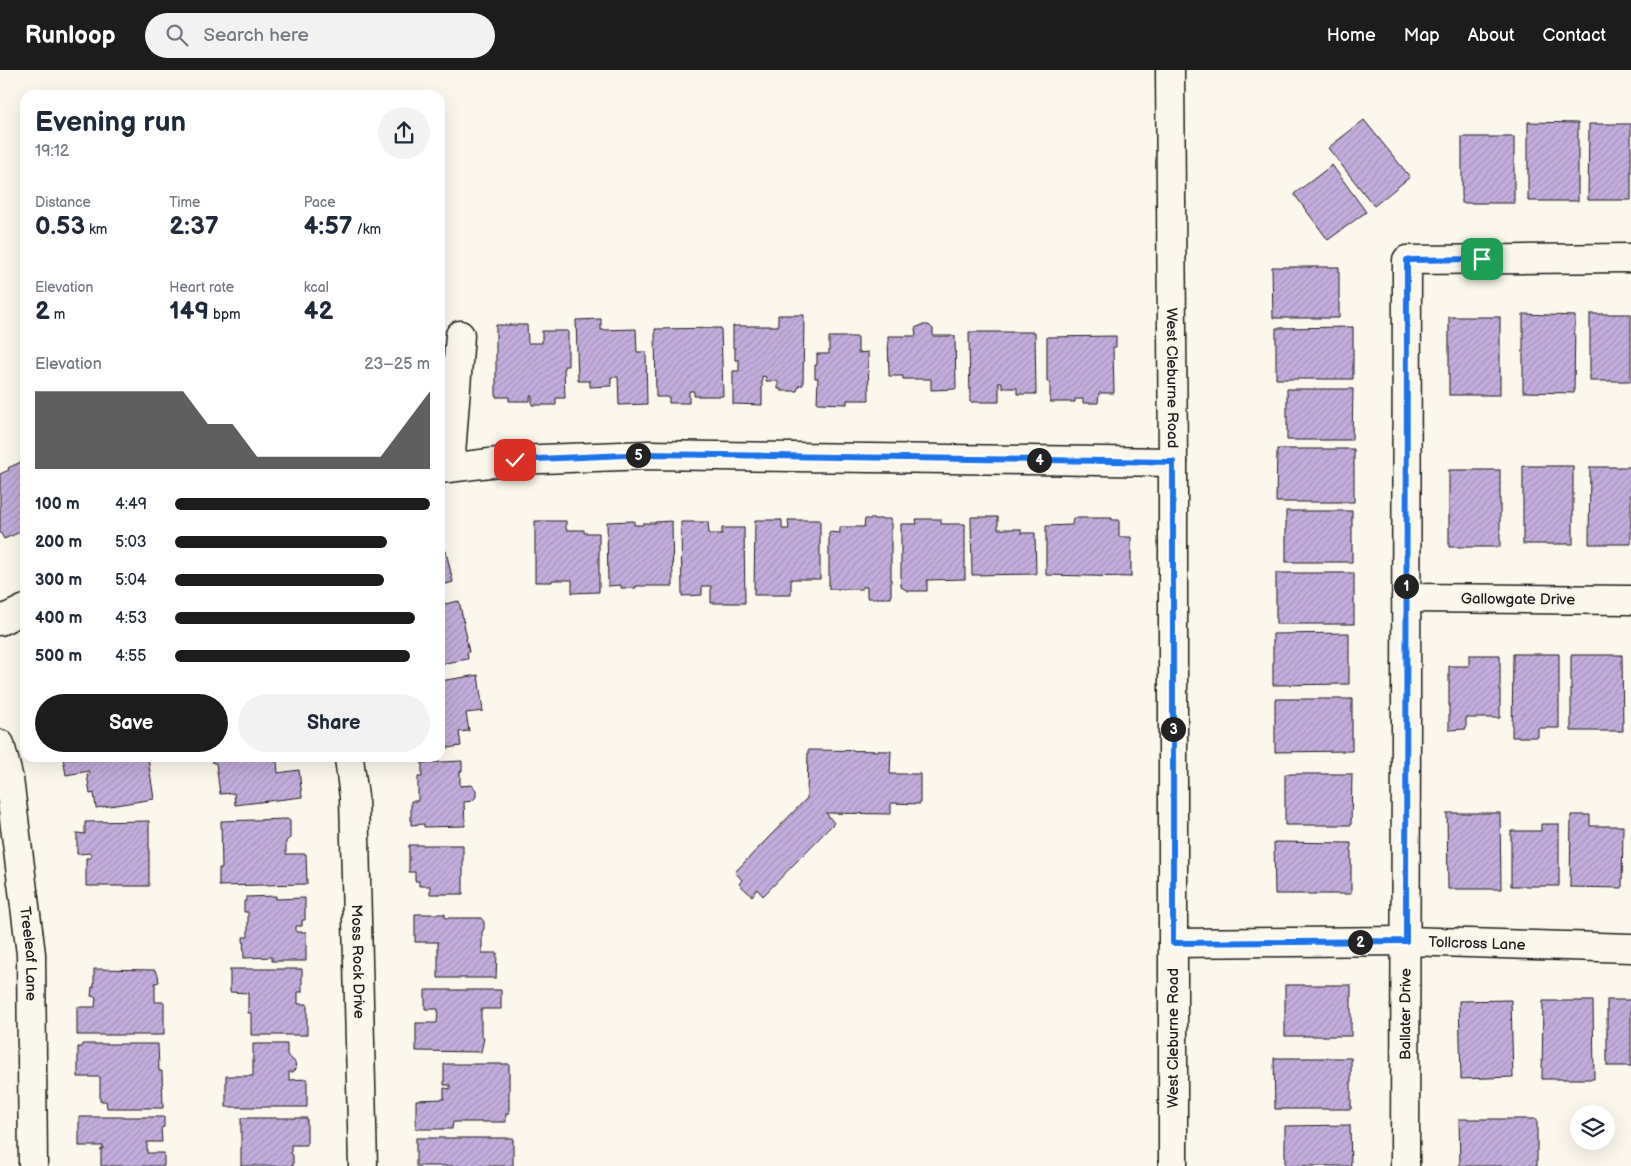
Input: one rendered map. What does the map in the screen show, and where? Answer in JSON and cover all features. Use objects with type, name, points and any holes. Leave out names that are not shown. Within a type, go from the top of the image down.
[{"type":"street","name":"West Cleburne Road","points":[[1170,70],[1173,462],[1172,1166]]},
{"type":"street","name":"Ballater Drive","points":[[1405,1166],[1407,260],[1631,258]]},
{"type":"street","points":[[460,335],[445,468],[515,460],[648,454],[1173,462]]},
{"type":"street","name":"Gallowgate Drive","points":[[1406,598],[1631,600]]},
{"type":"street","points":[[0,621],[20,611]]},
{"type":"street","name":"Treeleaf Lane","points":[[0,744],[9,779],[31,954],[32,1166]]},
{"type":"street","name":"Moss Rock Drive","points":[[350,762],[354,797],[363,1166]]},
{"type":"street","name":"Tollcross Lane","points":[[1173,943],[1406,941],[1631,948]]},
{"type":"building","points":[[1364,120],[1410,177],[1374,206],[1328,148]]},
{"type":"building","points":[[1528,122],[1578,123],[1578,201],[1528,201]]},
{"type":"building","points":[[1589,124],[1631,124],[1631,200],[1588,200]]},
{"type":"building","points":[[1462,137],[1514,137],[1514,203],[1462,203]]},
{"type":"building","points":[[1332,165],[1366,212],[1328,240],[1294,194]]},
{"type":"building","points":[[1272,267],[1339,267],[1339,318],[1273,318]]},
{"type":"building","points":[[1523,314],[1575,316],[1574,393],[1523,392]]},
{"type":"building","points":[[1590,314],[1631,314],[1631,381],[1590,381]]},
{"type":"building","points":[[778,315],[804,315],[803,385],[799,385],[797,391],[781,391],[781,389],[778,389],[778,381],[766,381],[766,377],[762,376],[762,405],[733,404],[733,371],[739,371],[739,360],[735,360],[733,326],[778,326]]},
{"type":"building","points":[[1449,317],[1500,317],[1500,395],[1449,395]]},
{"type":"building","points":[[601,319],[601,330],[636,329],[637,352],[646,352],[647,404],[619,405],[618,377],[611,377],[611,386],[590,387],[590,381],[578,381],[576,320]]},
{"type":"building","points":[[496,325],[527,325],[528,343],[542,343],[542,331],[568,331],[568,366],[564,366],[565,398],[556,398],[556,405],[532,405],[532,396],[530,396],[530,401],[509,401],[509,397],[496,397]]},
{"type":"building","points":[[929,325],[933,329],[933,336],[955,336],[956,389],[931,390],[931,379],[903,379],[903,376],[889,376],[888,336],[916,336],[915,328]]},
{"type":"building","points":[[1353,327],[1353,379],[1276,379],[1276,328]]},
{"type":"building","points":[[721,328],[723,396],[694,396],[694,391],[689,391],[689,403],[669,403],[669,397],[656,397],[655,329]]},
{"type":"building","points":[[969,332],[1035,332],[1036,394],[1017,394],[1017,388],[1002,388],[1002,382],[999,382],[999,402],[970,402]]},
{"type":"building","points":[[1116,336],[1116,347],[1113,347],[1114,393],[1099,393],[1098,403],[1083,403],[1083,399],[1075,399],[1075,402],[1050,402],[1050,382],[1047,382],[1047,337]]},
{"type":"building","points":[[829,337],[858,337],[858,353],[868,352],[869,400],[847,400],[847,404],[817,403],[818,378],[815,378],[815,365],[817,365],[817,354],[829,354]]},
{"type":"building","points":[[1287,389],[1353,389],[1352,440],[1287,440]]},
{"type":"building","points":[[1277,449],[1354,449],[1354,502],[1276,502]]},
{"type":"building","points":[[20,462],[20,532],[4,539],[0,532],[0,474],[9,470],[8,468]]},
{"type":"building","points":[[1523,466],[1573,466],[1573,544],[1523,544]]},
{"type":"building","points":[[1590,467],[1631,467],[1631,544],[1589,544]]},
{"type":"building","points":[[1449,470],[1500,470],[1500,547],[1449,547]]},
{"type":"building","points":[[1286,511],[1352,511],[1352,562],[1286,562]]},
{"type":"building","points":[[971,517],[998,517],[998,529],[1021,529],[1021,533],[1035,533],[1036,574],[972,575]]},
{"type":"building","points":[[1073,518],[1112,518],[1112,520],[1119,520],[1119,537],[1131,537],[1131,577],[1046,575],[1046,526],[1072,525]]},
{"type":"building","points":[[865,519],[891,519],[891,598],[867,598],[867,587],[862,587],[862,589],[829,589],[829,532],[840,533],[840,527],[864,527]]},
{"type":"building","points":[[916,519],[941,519],[941,524],[965,524],[965,579],[927,580],[927,591],[908,591],[901,587],[901,524],[917,524]]},
{"type":"building","points":[[755,520],[782,520],[782,529],[789,529],[788,520],[820,520],[820,579],[791,579],[791,595],[754,595]]},
{"type":"building","points":[[535,521],[566,521],[566,530],[584,530],[584,533],[599,533],[599,592],[572,593],[572,580],[535,582]]},
{"type":"building","points":[[634,521],[634,525],[643,525],[643,523],[672,521],[673,586],[621,588],[621,585],[608,586],[607,522]]},
{"type":"building","points":[[681,522],[708,522],[709,534],[722,534],[722,528],[744,528],[745,603],[711,603],[711,586],[702,586],[702,595],[682,596]]},
{"type":"building","points":[[445,551],[446,551],[453,582],[445,584]]},
{"type":"building","points":[[1276,573],[1354,573],[1354,624],[1276,624]]},
{"type":"building","points":[[459,601],[467,638],[468,659],[445,663],[445,604]]},
{"type":"building","points":[[1349,633],[1349,684],[1273,685],[1273,634]]},
{"type":"building","points":[[1513,654],[1559,654],[1559,728],[1538,728],[1538,737],[1512,737]]},
{"type":"building","points":[[1469,655],[1500,655],[1500,718],[1466,718],[1466,729],[1449,730],[1449,666],[1469,666]]},
{"type":"building","points":[[1571,655],[1622,655],[1623,731],[1571,731]]},
{"type":"building","points":[[478,675],[483,711],[466,713],[469,731],[459,732],[461,746],[445,748],[445,680]]},
{"type":"building","points":[[1275,699],[1352,699],[1352,751],[1275,752]]},
{"type":"building","points":[[808,750],[891,751],[890,774],[920,774],[920,804],[891,803],[891,814],[826,813],[834,823],[763,896],[757,889],[752,896],[739,884],[742,880],[735,872],[807,798]]},
{"type":"building","points":[[462,761],[460,786],[472,785],[476,790],[476,797],[472,801],[464,802],[465,826],[424,827],[424,824],[411,825],[411,801],[418,801],[418,777],[422,777],[422,763]]},
{"type":"building","points":[[64,762],[149,762],[154,799],[96,808],[94,793],[90,794],[87,774],[90,773],[89,771],[66,775]]},
{"type":"building","points":[[277,762],[278,773],[299,770],[302,797],[235,805],[234,793],[220,794],[216,763],[213,763]]},
{"type":"building","points":[[1285,774],[1352,774],[1351,825],[1285,825]]},
{"type":"building","points":[[1447,813],[1500,813],[1501,889],[1448,889]]},
{"type":"building","points":[[1571,815],[1590,815],[1590,826],[1623,826],[1622,888],[1570,887]]},
{"type":"building","points":[[287,819],[290,821],[290,838],[286,841],[286,854],[306,854],[307,884],[219,886],[219,868],[222,868],[221,821]]},
{"type":"building","points":[[149,821],[149,886],[86,886],[86,858],[91,858],[91,853],[77,854],[77,833],[85,834],[85,822]]},
{"type":"building","points":[[1541,824],[1559,824],[1559,886],[1511,886],[1511,831],[1541,831]]},
{"type":"building","points":[[1274,842],[1351,843],[1351,894],[1275,894]]},
{"type":"building","points":[[409,845],[463,845],[463,894],[430,894],[430,886],[419,886],[419,881],[415,881],[415,872],[409,872]]},
{"type":"building","points":[[276,896],[276,899],[305,898],[305,920],[302,920],[302,926],[296,926],[296,932],[306,932],[306,961],[272,961],[272,957],[244,958],[243,937],[248,937],[248,912],[244,912],[246,897]]},
{"type":"building","points":[[415,914],[445,914],[445,918],[481,918],[484,922],[482,953],[497,953],[496,978],[438,978],[438,942],[415,942]]},
{"type":"building","points":[[94,969],[155,970],[159,982],[155,983],[155,1002],[164,1002],[164,1035],[77,1035],[77,1007],[95,1007],[96,997],[91,996],[92,987],[94,987]]},
{"type":"building","points":[[230,969],[302,969],[302,992],[298,992],[298,1004],[307,1004],[307,1035],[251,1035],[251,1013],[248,1013],[248,993],[230,992]]},
{"type":"building","points":[[1285,985],[1351,985],[1351,1036],[1285,1036]]},
{"type":"building","points":[[425,990],[501,990],[501,1009],[481,1009],[481,1036],[484,1038],[481,1052],[416,1051],[416,1023],[437,1023],[438,1009],[425,1009]]},
{"type":"building","points":[[1511,1000],[1513,1077],[1461,1079],[1459,1001]]},
{"type":"building","points":[[1607,1000],[1631,1000],[1631,1066],[1607,1066]]},
{"type":"building","points":[[1543,1001],[1593,1001],[1594,1079],[1542,1079]]},
{"type":"building","points":[[82,1044],[158,1044],[159,1071],[162,1071],[163,1108],[107,1108],[106,1101],[100,1101],[100,1077],[78,1077],[78,1047],[82,1047]]},
{"type":"building","points":[[253,1044],[287,1044],[287,1055],[295,1062],[296,1069],[293,1072],[289,1072],[289,1080],[307,1079],[307,1107],[226,1107],[226,1076],[253,1076]]},
{"type":"building","points":[[1274,1058],[1351,1058],[1351,1109],[1275,1109]]},
{"type":"building","points":[[444,1064],[509,1064],[509,1113],[506,1113],[506,1122],[453,1122],[452,1129],[416,1129],[416,1100],[444,1099],[444,1088],[450,1089],[450,1085],[444,1085]]},
{"type":"building","points":[[79,1117],[164,1117],[164,1127],[161,1128],[162,1142],[147,1142],[147,1153],[164,1153],[164,1166],[101,1166],[101,1149],[103,1149],[103,1146],[79,1146]]},
{"type":"building","points":[[241,1118],[307,1118],[307,1145],[291,1145],[293,1166],[241,1166]]},
{"type":"building","points":[[1459,1119],[1537,1119],[1537,1166],[1460,1166]]},
{"type":"building","points":[[1350,1125],[1351,1166],[1285,1166],[1285,1126]]},
{"type":"building","points":[[416,1138],[513,1138],[513,1166],[416,1166]]},
{"type":"route","points":[[515,460],[648,454],[1173,462],[1173,943],[1406,941],[1407,260],[1482,259]]}]
